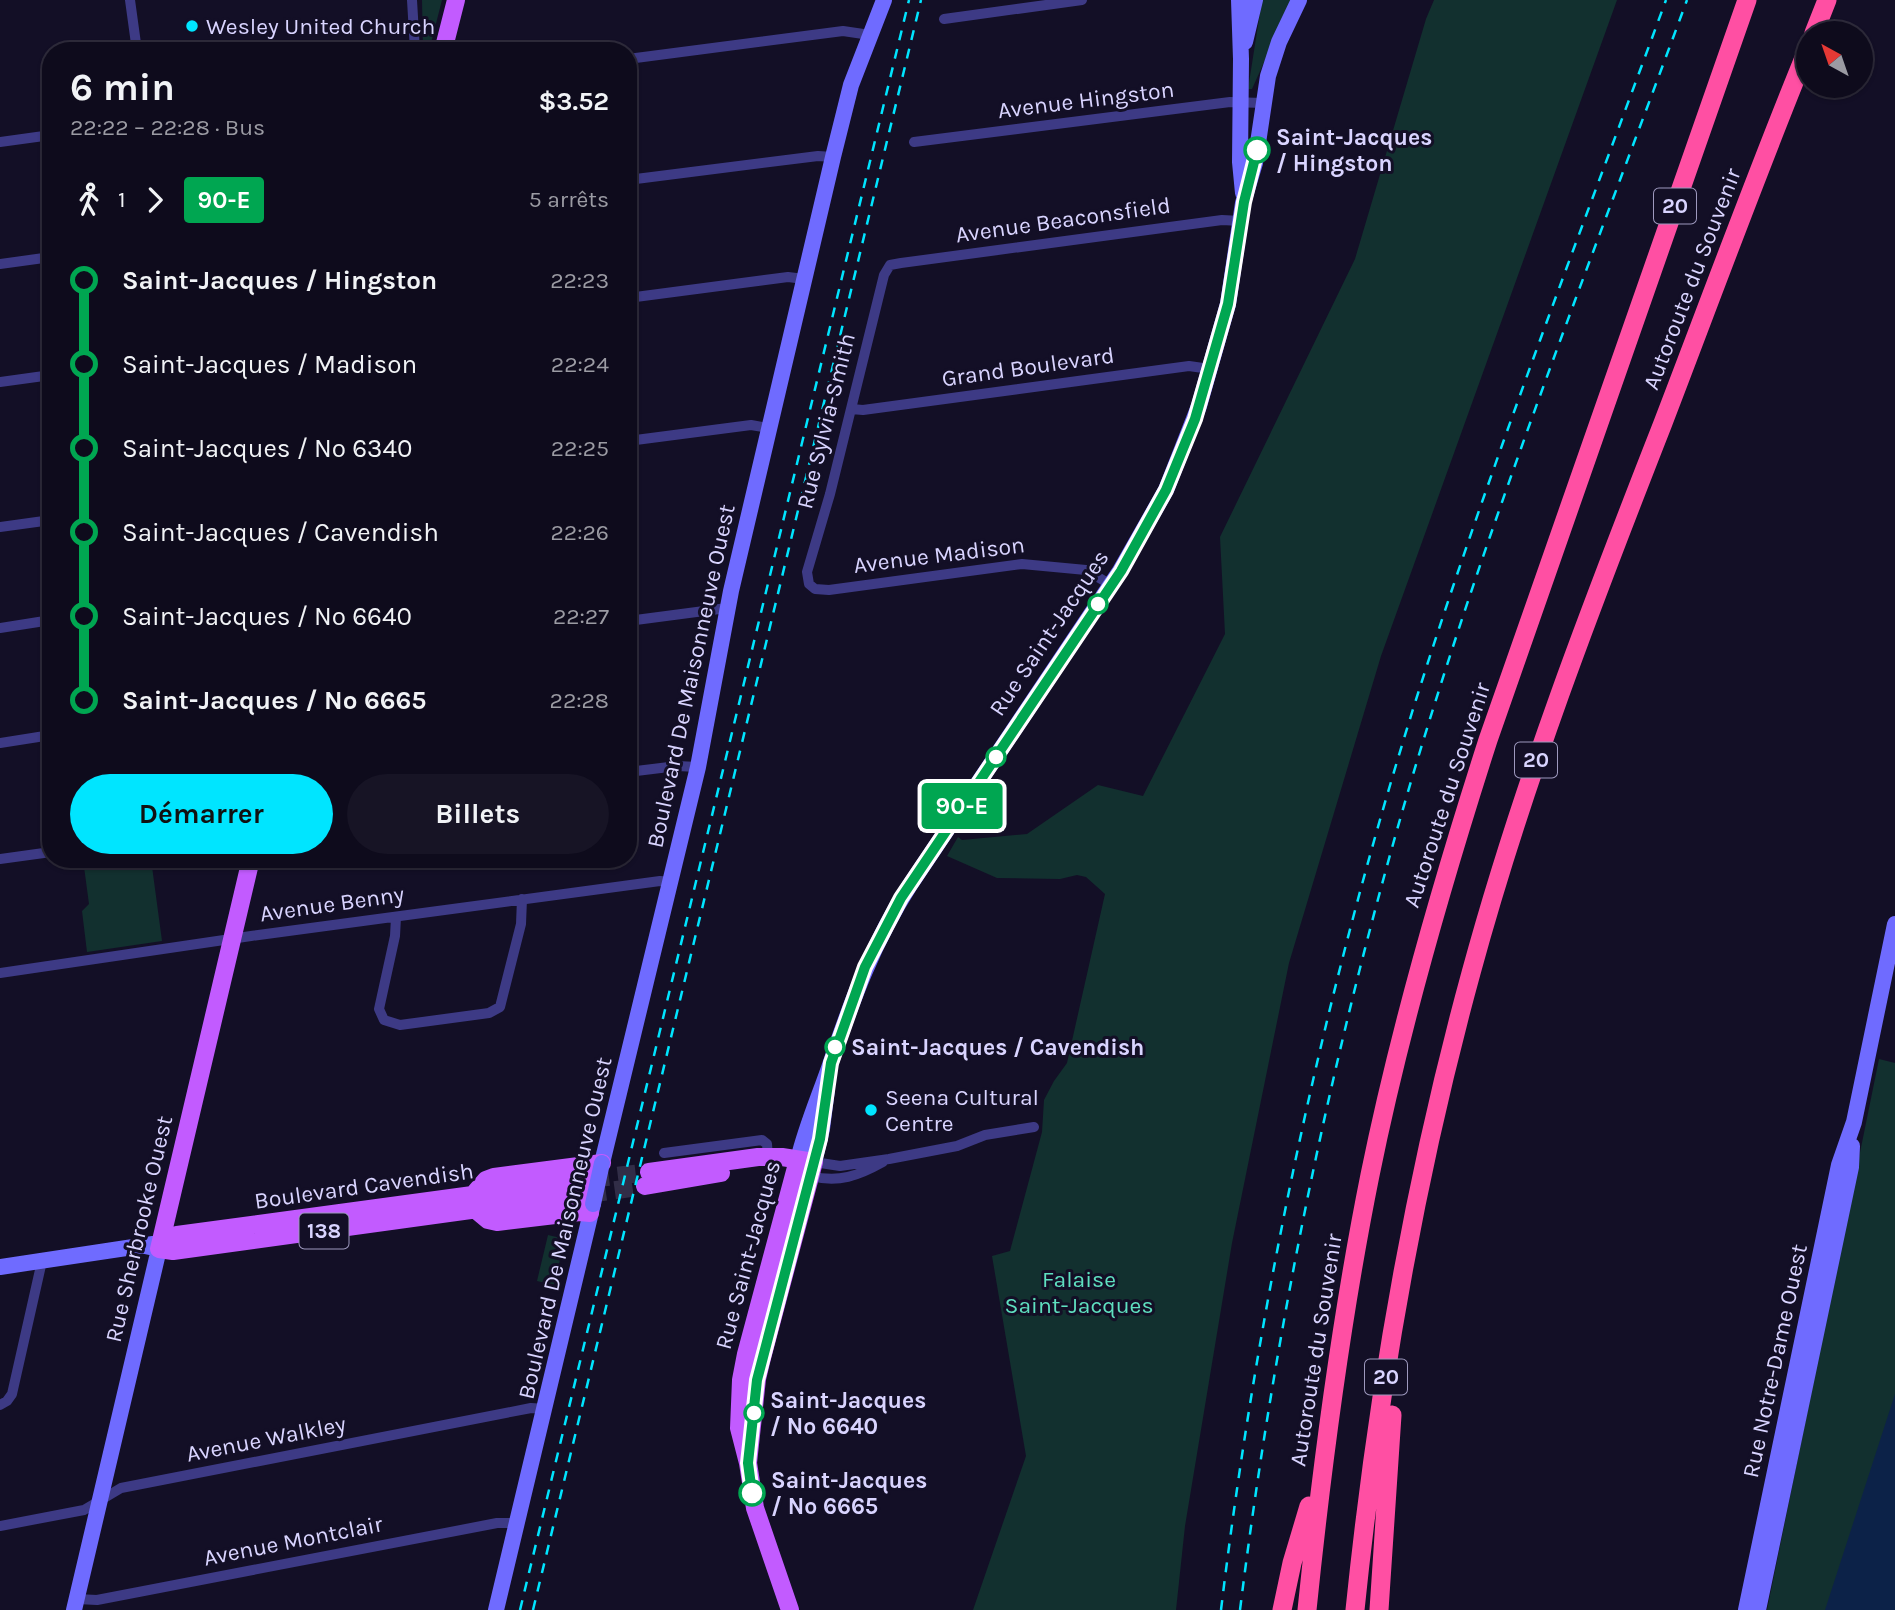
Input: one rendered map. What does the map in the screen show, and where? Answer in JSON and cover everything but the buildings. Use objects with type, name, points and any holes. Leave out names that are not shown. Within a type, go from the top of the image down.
[{"type":"highway","name":"Autoroute du Souvenir","points":[[1307,1610],[1323,1461],[1344,1318],[1370,1175],[1408,1012],[1439,897],[1488,740],[1747,0]]},
{"type":"highway","points":[[1818,21],[1826,0]]},
{"type":"highway","name":"Autoroute du Souvenir","points":[[1355,1610],[1367,1500],[1403,1279],[1434,1121],[1459,1017],[1519,809],[1577,646],[1796,78]]},
{"type":"highway","points":[[1379,1610],[1386,1480],[1403,1279]]},
{"type":"highway","points":[[1282,1610],[1292,1563],[1323,1461]]},
{"type":"main road","points":[[445,42],[456,0]]},
{"type":"main road","name":"Boulevard De Maisonneuve Ouest","points":[[496,1610],[545,1409],[590,1198],[602,1163],[698,767],[727,608],[833,157],[851,85],[884,0]]},
{"type":"main road","points":[[1239,0],[1241,59]]},
{"type":"main road","points":[[1241,59],[1255,0]]},
{"type":"main road","name":"Rue Saint-Jacques","points":[[790,1610],[755,1508],[739,1428],[741,1380],[804,1168],[806,1127],[865,967],[901,898],[1111,585],[1147,527],[1173,475],[1195,419],[1228,304],[1244,202],[1255,163],[1263,103],[1275,54],[1299,0]]},
{"type":"main road","name":"Rue Saint-Jacques","points":[[1241,59],[1240,162],[1244,202]]},
{"type":"main road","name":"Rue Sherbrooke Ouest","points":[[76,1604],[155,1245],[249,868]]},
{"type":"main road","name":"Rue Notre-Dame Ouest","points":[[1746,1610],[1839,1165],[1854,1122],[1895,924]]},
{"type":"main road","name":"Rue Notre-Dame Ouest","points":[[1758,1610],[1851,1167],[1854,1122]]},
{"type":"main road","points":[[768,1157],[804,1168],[755,1169],[647,1179],[768,1157]]},
{"type":"main road","points":[[590,1198],[580,1212],[497,1222],[488,1220],[474,1203],[484,1183],[494,1177],[602,1163]]},
{"type":"main road","name":"Boulevard Cavendish","points":[[0,1267],[155,1245],[173,1251],[474,1203],[590,1198]]},
{"type":"street","points":[[131,0],[136,42]]},
{"type":"street","points":[[412,0],[414,42]]},
{"type":"street","points":[[944,19],[1082,0]]},
{"type":"street","points":[[637,58],[843,31],[870,35]]},
{"type":"street","name":"Avenue Hingston","points":[[914,142],[1241,102],[1263,103]]},
{"type":"street","points":[[0,142],[42,136]]},
{"type":"street","points":[[637,179],[818,156],[833,157]]},
{"type":"street","name":"Avenue Beaconsfield","points":[[890,265],[1222,220],[1241,221]]},
{"type":"street","points":[[0,264],[42,258]]},
{"type":"street","name":"Rue Sylvia-Smith","points":[[811,586],[807,572],[884,275],[890,265]]},
{"type":"street","points":[[637,297],[788,277],[804,279]]},
{"type":"street","name":"Grand Boulevard","points":[[851,409],[863,410],[1189,366],[1210,369]]},
{"type":"street","points":[[0,382],[42,376]]},
{"type":"street","points":[[637,440],[751,425],[768,428]]},
{"type":"street","points":[[0,527],[42,521]]},
{"type":"street","name":"Avenue Madison","points":[[811,586],[818,590],[829,590],[1022,564],[1086,570],[1111,585]]},
{"type":"street","points":[[637,620],[727,608]]},
{"type":"street","points":[[0,628],[42,621]]},
{"type":"street","points":[[0,743],[42,736]]},
{"type":"street","points":[[637,771],[677,766],[698,767]]},
{"type":"street","points":[[0,859],[42,853]]},
{"type":"street","name":"Avenue Benny","points":[[0,973],[522,899],[660,881],[670,882]]},
{"type":"street","points":[[396,917],[395,936],[379,1009],[384,1020],[400,1025],[489,1013],[500,1007],[521,924],[522,899]]},
{"type":"street","points":[[804,1168],[829,1179],[849,1178],[889,1159],[957,1146],[985,1135],[1034,1128]]},
{"type":"street","points":[[664,1153],[760,1140],[766,1142],[768,1157]]},
{"type":"street","points":[[0,1405],[12,1394],[41,1261]]},
{"type":"street","name":"Avenue Walkley","points":[[0,1526],[80,1511],[125,1488],[531,1408],[545,1409]]},
{"type":"street","name":"Avenue Montclair","points":[[76,1604],[497,1523],[517,1523]]},
{"type":"green space","points":[[422,0],[442,0],[431,42],[423,42]]},
{"type":"green space","points":[[1262,0],[1292,0],[1252,89],[1248,89]]},
{"type":"green space","name":"Falaise Saint-Jacques","points":[[1434,0],[1617,0],[1381,656],[1289,963],[1232,1243],[1185,1526],[1176,1610],[973,1610],[1026,1456],[992,1256],[1010,1251],[1042,1132],[1044,1100],[1067,1063],[1105,894],[1086,877],[1077,875],[1060,879],[997,878],[947,856],[958,837],[962,840],[1027,834],[1098,785],[1143,796],[1225,634],[1220,537],[1355,259],[1426,19]]},
{"type":"green space","points":[[84,868],[152,868],[162,941],[87,952],[82,911],[89,904]]},
{"type":"green space","points":[[1879,1059],[1895,1063],[1895,1610],[1767,1610]]},
{"type":"green space","points":[[548,1235],[565,1239],[554,1285],[537,1281]]},
{"type":"water","points":[[1895,1394],[1895,1610],[1825,1610]]},
{"type":"tunnel","points":[[591,1179],[649,1172]]},
{"type":"tunnel","points":[[588,1194],[645,1186]]},
{"type":"railway","points":[[520,1610],[909,0]]},
{"type":"railway","points":[[533,1610],[921,0]]},
{"type":"railway","points":[[1221,1610],[1236,1495],[1274,1267],[1322,1041],[1350,929],[1414,706],[1473,528],[1666,0]]},
{"type":"railway","points":[[1240,1610],[1270,1399],[1309,1190],[1356,983],[1383,880],[1442,680],[1508,484],[1687,0]]},
{"type":"bus line","name":"90-E","points":[[752,1493],[748,1463],[757,1380],[820,1139],[831,1063],[852,998],[901,898],[1121,571],[1166,490],[1195,419],[1228,304],[1244,202],[1257,150]]},
{"type":"place","name":"Wesley United Church","points":[[192,26]]},
{"type":"place","name":"Saint-Jacques / Hingston","points":[[1257,150]]},
{"type":"place","name":"Saint-Jacques / Cavendish","points":[[835,1047]]},
{"type":"place","name":"Seena Cultural Centre","points":[[871,1110]]},
{"type":"place","name":"Saint-Jacques / No 6640","points":[[754,1413]]},
{"type":"place","name":"Saint-Jacques / No 6665","points":[[752,1493]]}]
